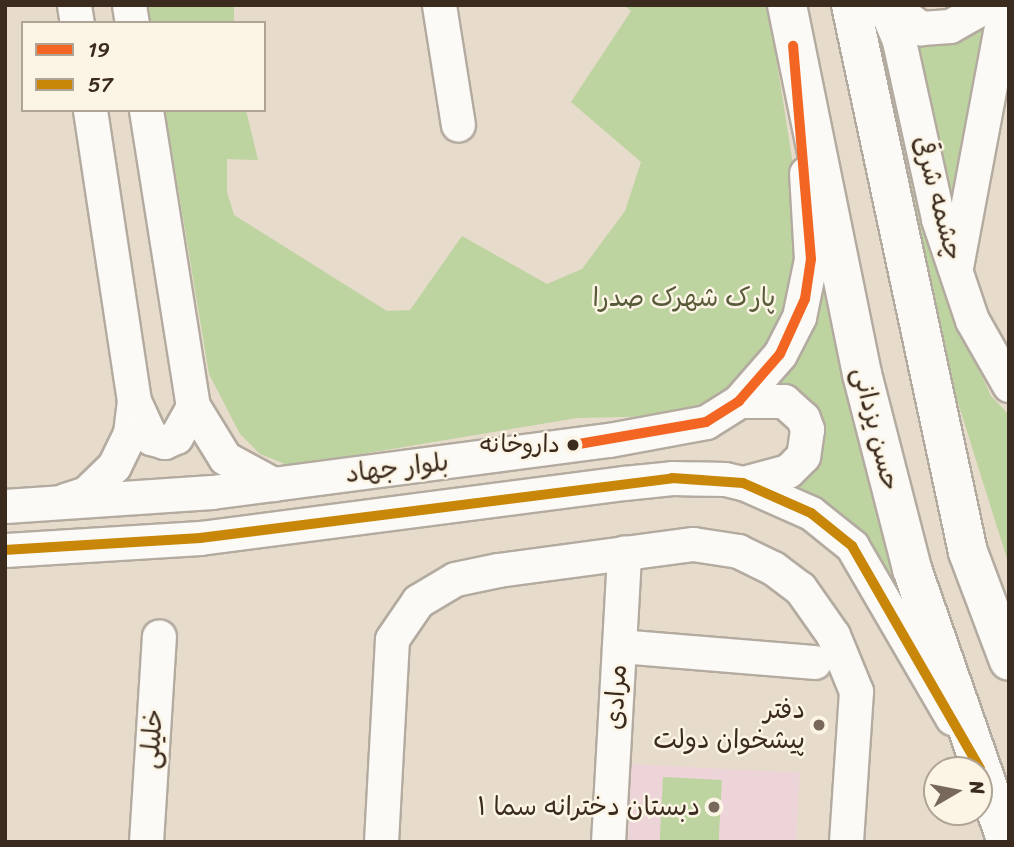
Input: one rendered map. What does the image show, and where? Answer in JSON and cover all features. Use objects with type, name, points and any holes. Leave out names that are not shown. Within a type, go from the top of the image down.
[{"type":"main road","name":"حسن یزدانی","points":[[787,5],[793,46],[862,373],[912,569],[976,756]]},
{"type":"main road","points":[[851,5],[968,552],[1009,661]]},
{"type":"main road","name":"حسن یزدانی","points":[[993,804],[1007,842]]},
{"type":"street","points":[[439,5],[458,125]]},
{"type":"street","name":"چشمه شرقی","points":[[884,5],[899,41],[938,219],[972,320],[1009,384]]},
{"type":"street","points":[[890,5],[921,28],[950,26],[987,5]]},
{"type":"street","points":[[956,267],[1005,5]]},
{"type":"street","name":"بلوار جهاد","points":[[5,506],[273,484],[664,432],[706,422],[739,401],[779,354],[799,317],[809,281],[811,220],[793,46]]},
{"type":"street","points":[[55,504],[86,493],[114,466],[130,433],[134,401],[90,112]]},
{"type":"street","points":[[146,112],[193,406],[225,458],[273,484]]},
{"type":"street","points":[[134,401],[151,438],[164,442],[176,437],[193,406]]},
{"type":"street","points":[[739,401],[784,401],[803,418],[807,429],[803,456],[788,471],[743,483]]},
{"type":"street","name":"بلوار جهاد","points":[[5,550],[200,538],[672,478],[743,483],[811,513],[852,546],[973,756]]},
{"type":"street","points":[[382,842],[392,639],[418,601],[455,579],[559,559],[693,544],[738,551],[773,568],[800,588],[833,635],[856,691],[846,842]]},
{"type":"street","name":"مرادی","points":[[608,842],[624,552]]},
{"type":"street","name":"خلیلی","points":[[146,842],[159,636]]},
{"type":"street","points":[[619,646],[814,662]]},
{"type":"shaded area","name":"دبستان دخترانه سما ۱","points":[[631,764],[800,773],[796,842],[627,842]]},
{"type":"green space","points":[[148,5],[234,5],[234,21],[148,21]]},
{"type":"green space","name":"پارک شهرک صدرا","points":[[624,5],[768,5],[796,184],[796,296],[749,374],[712,402],[666,416],[577,418],[290,466],[260,454],[240,434],[209,374],[165,112],[246,112],[258,160],[227,159],[227,192],[234,215],[387,311],[410,310],[462,236],[547,284],[582,269],[625,211],[641,162],[571,102],[631,11]]},
{"type":"green space","points":[[992,18],[955,241],[909,36],[958,37],[975,33]]},
{"type":"green space","points":[[883,42],[953,313],[991,396],[1009,415],[1009,565],[949,374]]},
{"type":"green space","points":[[820,259],[838,357],[902,607],[776,485],[816,449],[760,389]]},
{"type":"green space","points":[[663,777],[722,780],[719,842],[660,842]]},
{"type":"transit line","name":"19","points":[[573,445],[706,422],[739,401],[780,354],[805,299],[811,259],[793,46]]},
{"type":"transit line","name":"57","points":[[5,550],[200,538],[672,478],[743,483],[811,513],[852,546],[973,756]]},
{"type":"place","name":"داروخانه","points":[[573,445]]},
{"type":"place","name":"دفتر پیشخوان دولت","points":[[819,725]]},
{"type":"place","name":"دبستان دخترانه سما ۱","points":[[714,807]]}]
